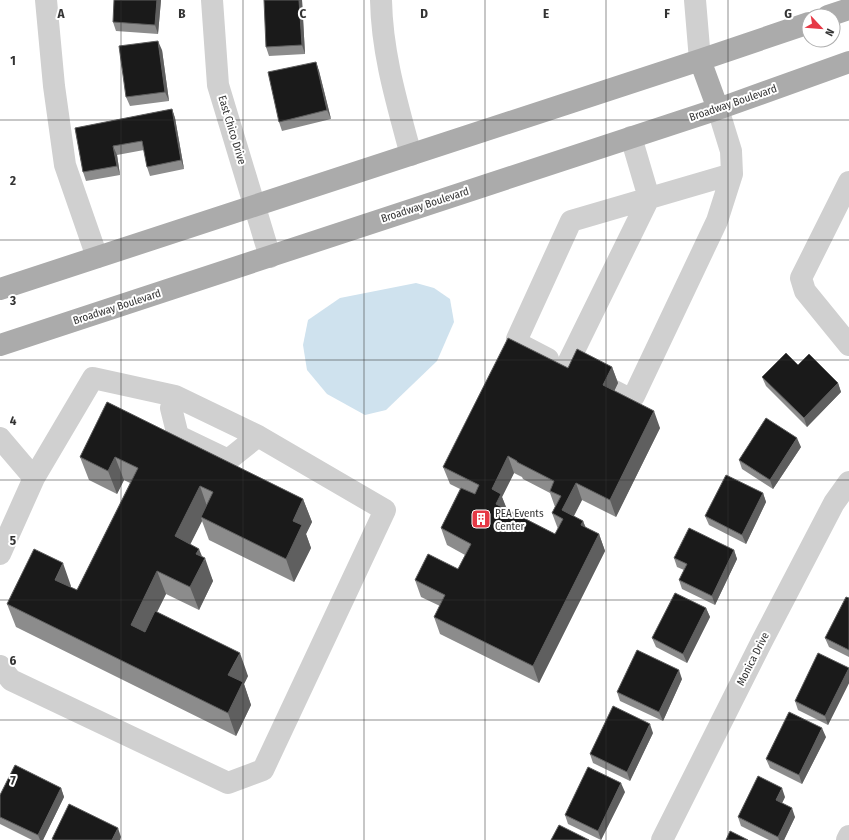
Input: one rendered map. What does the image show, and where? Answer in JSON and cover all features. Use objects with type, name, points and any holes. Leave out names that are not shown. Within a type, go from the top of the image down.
[{"type":"main road","points":[[0,289],[700,60],[801,25]]},
{"type":"main road","points":[[700,60],[718,109]]},
{"type":"main road","name":"Broadway Boulevard","points":[[0,345],[718,109],[849,62]]},
{"type":"street","points":[[46,0],[54,86],[65,165],[97,257]]},
{"type":"street","name":"East Chico Drive","points":[[212,0],[218,85],[270,256]]},
{"type":"street","points":[[381,0],[381,24],[390,80],[411,155]]},
{"type":"street","points":[[695,0],[700,60]]},
{"type":"street","points":[[718,109],[731,151],[732,174],[717,221],[634,396],[628,398],[523,346],[518,339],[571,221],[732,174]]},
{"type":"street","points":[[566,367],[649,198],[631,137]]},
{"type":"street","points":[[849,182],[801,278],[805,291],[849,345]]},
{"type":"street","points":[[0,554],[34,478],[93,378],[175,396],[258,436],[385,510],[263,770],[228,783],[11,680],[0,666]]},
{"type":"street","points":[[175,396],[171,408],[178,436],[228,460],[258,436]]},
{"type":"street","points":[[0,438],[34,478]]},
{"type":"street","name":"Monica Drive","points":[[662,840],[762,640],[834,503],[849,482]]},
{"type":"street","points":[[847,840],[849,836]]},
{"type":"water","points":[[416,283],[434,288],[450,299],[454,322],[437,361],[386,410],[365,415],[327,394],[307,370],[303,345],[308,320],[340,298]]},
{"type":"building","points":[[114,0],[157,0],[155,25],[113,22]]},
{"type":"building","points":[[264,0],[299,0],[302,45],[266,47]]},
{"type":"building","points":[[158,41],[165,92],[126,97],[119,46]]},
{"type":"building","points":[[316,62],[327,110],[279,122],[268,72]]},
{"type":"building","points":[[172,109],[181,160],[147,167],[142,141],[113,146],[117,166],[83,172],[75,128]]},
{"type":"building","name":"PEA Events Center","points":[[508,338],[568,368],[577,349],[612,367],[603,385],[654,411],[610,500],[576,483],[562,510],[583,521],[581,525],[599,534],[533,666],[434,617],[445,595],[415,580],[428,554],[458,569],[471,544],[441,528],[461,488],[475,494],[479,485],[443,467]],"holes":[[[508,456],[554,481],[550,491],[561,496],[552,513],[563,519],[555,534],[496,504],[501,494],[492,489]]]},
{"type":"building","points":[[786,353],[798,365],[809,354],[838,383],[804,418],[762,377]]},
{"type":"building","points":[[107,402],[303,499],[293,521],[302,525],[286,559],[201,517],[213,492],[200,486],[175,536],[199,549],[196,554],[205,558],[190,587],[157,571],[131,625],[145,632],[155,611],[240,653],[228,675],[243,682],[228,713],[7,604],[34,549],[63,563],[55,580],[77,590],[138,468],[115,457],[108,471],[80,457]]},
{"type":"building","points":[[766,418],[797,438],[770,480],[739,460]]},
{"type":"building","points":[[726,475],[763,493],[742,535],[705,516]]},
{"type":"building","points":[[689,528],[734,550],[712,596],[679,580],[687,564],[674,558]]},
{"type":"building","points":[[675,593],[706,608],[683,654],[652,638]]},
{"type":"building","points":[[846,597],[849,598],[849,650],[825,638]]},
{"type":"building","points":[[637,650],[679,670],[659,712],[617,692]]},
{"type":"building","points":[[818,653],[849,668],[825,716],[795,701]]},
{"type":"building","points":[[613,706],[650,724],[627,772],[590,754]]},
{"type":"building","points":[[789,712],[822,728],[799,775],[766,759]]},
{"type":"building","points":[[15,765],[61,788],[38,835],[0,817],[0,795]]},
{"type":"building","points":[[588,767],[621,783],[598,831],[565,815]]},
{"type":"building","points":[[758,776],[782,788],[776,800],[792,808],[778,837],[738,817]]},
{"type":"building","points":[[69,804],[118,828],[112,840],[52,839]]},
{"type":"building","points":[[559,825],[589,840],[551,840]]},
{"type":"building","points":[[730,831],[748,840],[726,840]]},
{"type":"place","name":"PEA Events Center","points":[[481,519]]}]
